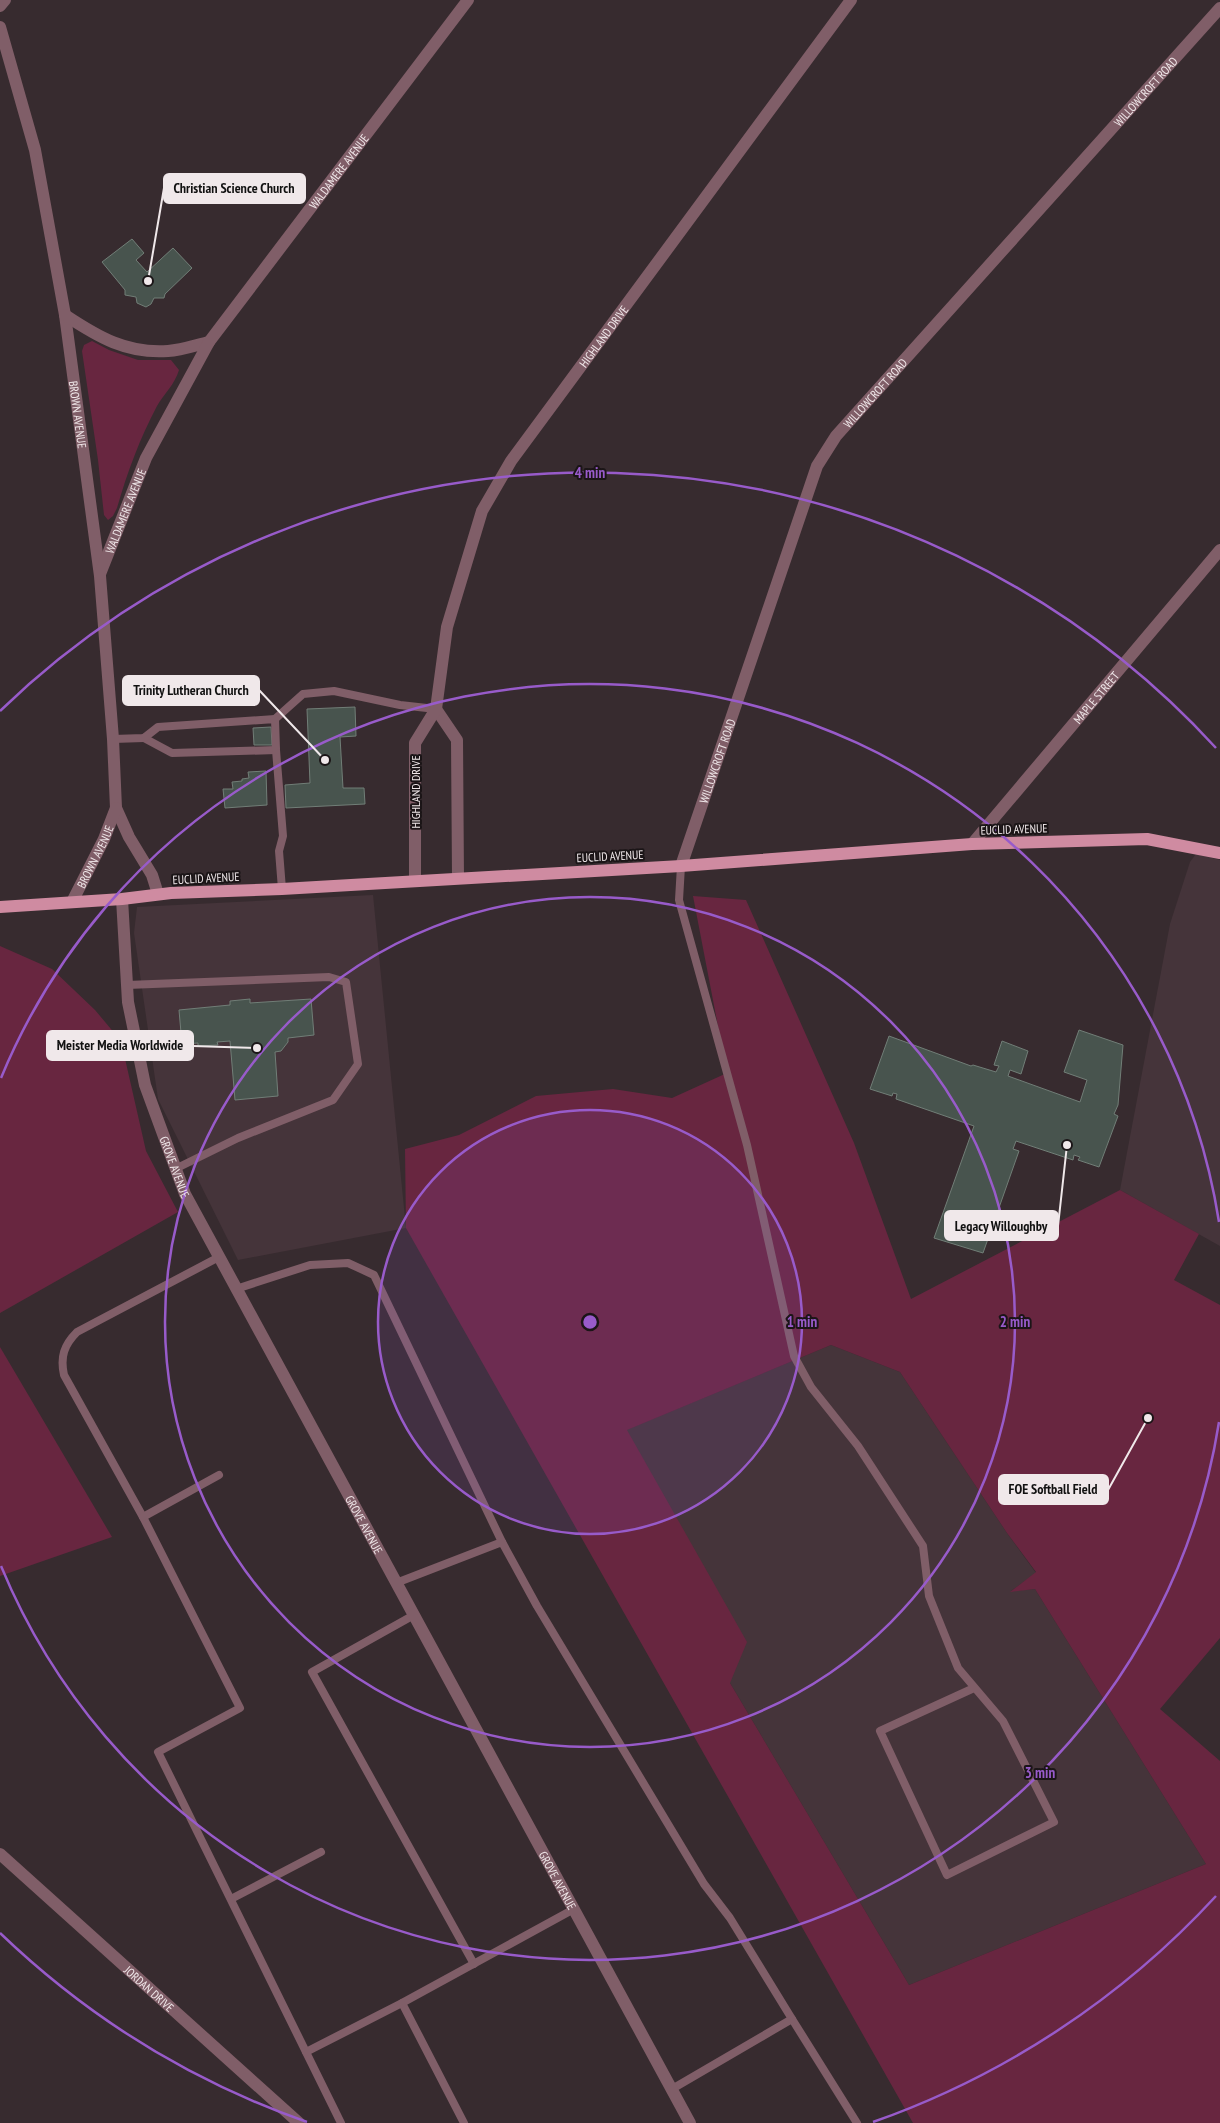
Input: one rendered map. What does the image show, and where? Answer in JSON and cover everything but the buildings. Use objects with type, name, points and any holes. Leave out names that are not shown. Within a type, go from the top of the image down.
[{"type":"main road","name":"EUCLID AVENUE","points":[[0,907],[122,899],[158,894],[282,889],[681,866],[972,844],[1147,839],[1220,853]]},
{"type":"street","points":[[0,6],[5,0]]},
{"type":"street","name":"WALDAMERE AVENUE","points":[[100,576],[146,458],[210,342],[468,0]]},
{"type":"street","name":"HIGHLAND DRIVE","points":[[415,881],[414,744],[436,709],[447,627],[482,511],[511,461],[850,0]]},
{"type":"street","name":"WILLOWCROFT ROAD","points":[[681,866],[817,466],[836,436],[1220,8]]},
{"type":"street","name":"BROWN AVENUE","points":[[0,27],[35,150],[65,315],[100,576],[113,739],[116,808],[129,837],[152,875],[158,894]]},
{"type":"street","points":[[65,315],[94,334],[125,348],[168,351],[210,342]]},
{"type":"street","name":"MAPLE STREET","points":[[972,844],[1220,550]]},
{"type":"street","points":[[436,709],[457,740],[458,878]]},
{"type":"street","name":"BROWN AVENUE","points":[[72,902],[104,839],[116,808]]},
{"type":"street","name":"GROVE AVENUE","points":[[122,899],[128,1002],[145,1085],[185,1194],[690,2123]]},
{"type":"street","name":"JORDAN DRIVE","points":[[0,1854],[299,2123]]},
{"type":"lane","points":[[144,738],[158,727],[275,719],[303,694],[334,691],[400,705],[436,709]]},
{"type":"lane","points":[[275,719],[283,836],[279,851],[282,889]]},
{"type":"lane","points":[[113,739],[144,738],[172,753],[276,750]]},
{"type":"lane","points":[[681,866],[679,900],[747,1145],[794,1356],[811,1387],[858,1446],[923,1546],[929,1596],[958,1668],[1003,1721],[1054,1822],[947,1875],[880,1731],[974,1688]]},
{"type":"lane","points":[[127,985],[330,977],[346,982],[358,1064],[332,1100],[238,1138],[176,1169]]},
{"type":"lane","points":[[219,1257],[77,1332],[70,1339],[61,1361],[64,1375],[143,1517],[240,1708],[158,1752],[341,2123]]},
{"type":"lane","points":[[236,1289],[310,1265],[348,1263],[374,1275],[502,1542],[537,1606],[704,1884],[730,1918],[857,2123]]},
{"type":"lane","points":[[143,1517],[219,1475]]},
{"type":"lane","points":[[396,1583],[502,1542]]},
{"type":"lane","points":[[414,1615],[312,1672],[474,1964]]},
{"type":"lane","points":[[230,1899],[321,1852]]},
{"type":"lane","points":[[306,2052],[402,2003],[574,1909]]},
{"type":"lane","points":[[402,2003],[464,2123]]},
{"type":"lane","points":[[672,2089],[792,2018]]},
{"type":"shaded area","points":[[92,341],[109,350],[138,360],[171,360],[179,370],[175,380],[151,418],[134,456],[117,508],[113,516],[108,520],[104,515],[82,351],[84,345]]},
{"type":"shaded area","points":[[1196,854],[1220,860],[1220,1246],[1120,1190],[1170,924],[1190,862]]},
{"type":"shaded area","points":[[373,895],[406,1228],[238,1260],[158,1099],[134,933],[137,907]]},
{"type":"shaded area","points":[[693,896],[746,900],[854,1143],[911,1299],[1120,1190],[1199,1234],[1174,1280],[1220,1305],[1220,1638],[1160,1709],[1220,1761],[1220,2123],[913,2123],[406,1228],[405,1149],[459,1135],[536,1096],[613,1089],[672,1098],[727,1073]],"holes":[[[831,1345],[900,1372],[1007,1533],[1036,1572],[1010,1592],[1035,1589],[1206,1864],[909,1985],[730,1683],[747,1642],[627,1430]]]},
{"type":"shaded area","points":[[0,946],[52,969],[95,1010],[121,1041],[146,1151],[178,1212],[0,1313]]},
{"type":"shaded area","points":[[831,1345],[900,1372],[1007,1533],[1036,1573],[1011,1591],[1035,1589],[1206,1864],[909,1985],[730,1683],[626,1430]]},
{"type":"shaded area","points":[[0,1347],[112,1537],[0,1576]]},
{"type":"place","name":"Christian Science Church","points":[[148,281]]},
{"type":"place","name":"Trinity Lutheran Church","points":[[325,760]]},
{"type":"place","name":"Meister Media Worldwide","points":[[257,1048]]},
{"type":"place","name":"Legacy Willoughby","points":[[1067,1145]]},
{"type":"place","name":"FOE Softball Field","points":[[1148,1418]]}]
